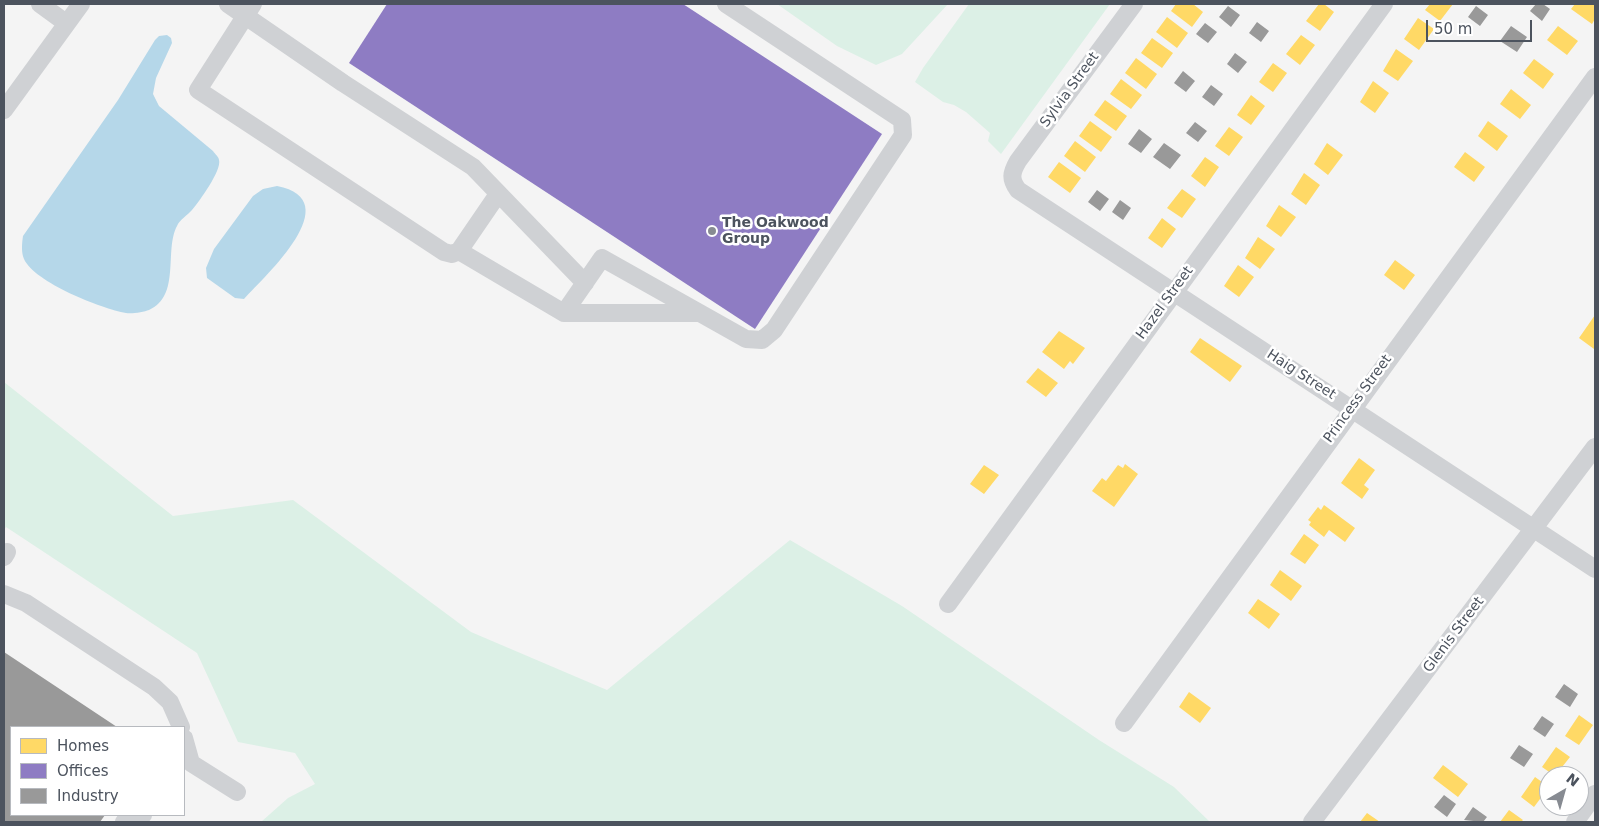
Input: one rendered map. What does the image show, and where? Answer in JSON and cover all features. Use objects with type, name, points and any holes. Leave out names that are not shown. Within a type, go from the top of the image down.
[{"type":"street","points":[[40,4],[66,23]]},
{"type":"street","points":[[4,110],[81,4]]},
{"type":"street","points":[[228,4],[249,10],[473,167],[585,283]]},
{"type":"street","points":[[564,313],[602,258],[746,339],[762,340],[774,330],[903,135],[902,120],[726,4]]},
{"type":"street","name":"Sylvia Street","points":[[1012,178],[1012,171],[1018,161],[1134,4]]},
{"type":"street","name":"Hazel Street","points":[[948,604],[1384,4]]},
{"type":"street","points":[[249,10],[198,90],[444,252],[452,254],[459,251],[498,194]]},
{"type":"street","name":"Princess Street","points":[[1124,723],[1595,77]]},
{"type":"street","name":"Haig Street","points":[[1012,178],[1018,190],[1595,569]]},
{"type":"street","points":[[459,251],[564,313],[697,313]]},
{"type":"street","name":"Glenis Street","points":[[1312,822],[1535,529],[1595,447]]},
{"type":"street","points":[[4,594],[26,603],[154,687],[170,702],[181,726]]},
{"type":"street","points":[[185,746],[188,768],[236,792]]},
{"type":"street","points":[[1575,822],[1595,794]]},
{"type":"street","points":[[124,822],[140,816]]},
{"type":"green space","points":[[777,4],[948,4],[902,54],[876,65],[837,46]]},
{"type":"green space","points":[[969,4],[1110,4],[1001,154],[988,141],[990,133],[966,112],[954,105],[943,102],[915,82]]},
{"type":"green space","points":[[4,382],[173,516],[293,500],[471,632],[607,690],[790,540],[902,606],[1099,740],[1174,787],[1210,822],[261,822],[288,798],[315,784],[295,753],[238,742],[197,653],[6,527],[4,530]]},
{"type":"water","points":[[167,35],[171,38],[172,43],[156,78],[153,94],[159,106],[213,151],[219,160],[219,165],[214,178],[204,193],[177,226],[173,236],[170,272],[165,294],[159,303],[149,310],[138,313],[126,313],[86,300],[41,277],[30,268],[24,259],[22,250],[23,236],[118,100],[155,40],[159,36]]},
{"type":"water","points":[[277,186],[297,194],[305,206],[304,222],[283,257],[268,274],[244,299],[235,298],[207,278],[206,268],[214,249],[253,196],[263,189]]},
{"type":"building: Homes","points":[[1176,4],[1193,4],[1203,12],[1192,27],[1171,11]]},
{"type":"building: Homes","points":[[1319,4],[1324,4],[1334,12],[1320,31],[1306,21]]},
{"type":"building: Homes","points":[[1430,4],[1453,4],[1440,21],[1425,10]]},
{"type":"building: Homes","points":[[1575,4],[1595,4],[1595,19],[1592,24],[1571,9]]},
{"type":"building: Homes","points":[[1167,17],[1188,33],[1177,48],[1156,32]]},
{"type":"building: Homes","points":[[1418,18],[1434,29],[1419,50],[1404,39]]},
{"type":"building: Homes","points":[[1558,26],[1578,41],[1567,55],[1547,40]]},
{"type":"building: Homes","points":[[1301,35],[1315,45],[1300,65],[1286,54]]},
{"type":"building: Homes","points":[[1152,38],[1173,53],[1162,68],[1141,53]]},
{"type":"building: Homes","points":[[1396,49],[1413,61],[1398,81],[1383,71]]},
{"type":"building: Homes","points":[[1136,58],[1157,74],[1146,89],[1125,73]]},
{"type":"building: Homes","points":[[1534,59],[1554,74],[1543,89],[1523,73]]},
{"type":"building: Homes","points":[[1273,63],[1287,73],[1273,92],[1259,82]]},
{"type":"building: Homes","points":[[1121,79],[1142,95],[1131,109],[1110,94]]},
{"type":"building: Homes","points":[[1373,81],[1389,93],[1375,113],[1360,102]]},
{"type":"building: Homes","points":[[1511,89],[1531,105],[1520,119],[1500,104]]},
{"type":"building: Homes","points":[[1251,95],[1265,106],[1251,125],[1237,115]]},
{"type":"building: Homes","points":[[1105,100],[1127,116],[1116,131],[1094,115]]},
{"type":"building: Homes","points":[[1090,121],[1112,137],[1101,152],[1079,136]]},
{"type":"building: Homes","points":[[1488,121],[1508,136],[1497,151],[1478,136]]},
{"type":"building: Homes","points":[[1229,127],[1243,137],[1229,156],[1215,146]]},
{"type":"building: Homes","points":[[1075,141],[1096,157],[1085,172],[1064,156]]},
{"type":"building: Homes","points":[[1327,143],[1343,155],[1328,175],[1314,164]]},
{"type":"building: Homes","points":[[1465,152],[1485,167],[1474,182],[1454,167]]},
{"type":"building: Homes","points":[[1205,157],[1219,167],[1205,187],[1191,176]]},
{"type":"building: Homes","points":[[1059,162],[1081,178],[1070,193],[1048,177]]},
{"type":"building: Homes","points":[[1304,173],[1320,185],[1306,205],[1291,194]]},
{"type":"building: Homes","points":[[1182,189],[1196,199],[1182,218],[1167,208]]},
{"type":"building: Homes","points":[[1279,205],[1296,217],[1281,237],[1266,226]]},
{"type":"building: Homes","points":[[1162,218],[1176,229],[1162,248],[1148,238]]},
{"type":"building: Homes","points":[[1258,237],[1275,249],[1260,269],[1245,258]]},
{"type":"building: Homes","points":[[1395,260],[1415,275],[1404,290],[1384,275]]},
{"type":"building: Homes","points":[[1238,265],[1254,277],[1239,297],[1224,286]]},
{"type":"building: Homes","points":[[1595,315],[1595,348],[1594,349],[1579,338]]},
{"type":"building: Homes","points":[[1059,331],[1085,348],[1073,364],[1070,361],[1064,369],[1042,352]]},
{"type":"building: Homes","points":[[1200,338],[1242,366],[1230,382],[1190,352]]},
{"type":"building: Homes","points":[[1038,368],[1058,383],[1046,397],[1026,382]]},
{"type":"building: Homes","points":[[1359,458],[1375,470],[1364,485],[1369,489],[1362,499],[1341,483]]},
{"type":"building: Homes","points":[[1125,464],[1138,474],[1114,507],[1092,491],[1102,478],[1106,481],[1118,465],[1123,468]]},
{"type":"building: Homes","points":[[984,465],[999,475],[984,494],[970,484]]},
{"type":"building: Homes","points":[[1324,505],[1355,528],[1345,542],[1329,530],[1324,537],[1309,525],[1311,522],[1308,520],[1318,507],[1321,510]]},
{"type":"building: Homes","points":[[1304,534],[1319,545],[1305,564],[1290,554]]},
{"type":"building: Homes","points":[[1280,570],[1302,586],[1291,601],[1270,585]]},
{"type":"building: Homes","points":[[1258,599],[1280,614],[1269,629],[1248,613]]},
{"type":"building: Homes","points":[[1189,692],[1211,708],[1200,723],[1179,707]]},
{"type":"building: Homes","points":[[1579,715],[1593,725],[1579,745],[1565,736]]},
{"type":"building: Homes","points":[[1556,747],[1570,757],[1563,766],[1543,766]]},
{"type":"building: Homes","points":[[1443,765],[1468,784],[1458,797],[1433,778]]},
{"type":"building: Homes","points":[[1535,777],[1539,780],[1539,800],[1534,807],[1521,797]]},
{"type":"building: Homes","points":[[1509,810],[1523,820],[1521,822],[1500,822]]},
{"type":"building: Homes","points":[[1367,813],[1380,822],[1360,822]]},
{"type":"building: Offices","name":"The Oakwood Group","points":[[387,4],[683,4],[882,134],[755,329],[349,63]]},
{"type":"building: Industry","points":[[1536,4],[1543,4],[1550,9],[1542,21],[1530,11]]},
{"type":"building: Industry","points":[[1228,6],[1240,15],[1231,27],[1219,17]]},
{"type":"building: Industry","points":[[1476,6],[1488,15],[1480,26],[1468,17]]},
{"type":"building: Industry","points":[[1257,22],[1269,31],[1261,42],[1249,33]]},
{"type":"building: Industry","points":[[1205,23],[1217,32],[1208,43],[1196,34]]},
{"type":"building: Industry","points":[[1511,26],[1527,37],[1517,52],[1500,41]]},
{"type":"building: Industry","points":[[1235,53],[1247,62],[1238,73],[1227,64]]},
{"type":"building: Industry","points":[[1183,71],[1195,81],[1186,92],[1174,83]]},
{"type":"building: Industry","points":[[1211,85],[1223,94],[1214,106],[1202,97]]},
{"type":"building: Industry","points":[[1195,122],[1207,131],[1198,142],[1186,133]]},
{"type":"building: Industry","points":[[1139,129],[1152,139],[1141,153],[1128,144]]},
{"type":"building: Industry","points":[[1164,143],[1181,155],[1170,169],[1153,157]]},
{"type":"building: Industry","points":[[1097,190],[1109,199],[1100,211],[1088,202]]},
{"type":"building: Industry","points":[[1120,200],[1131,208],[1123,220],[1112,212]]},
{"type":"building: Industry","points":[[4,652],[115,726],[10,726],[10,816],[104,816],[100,822],[4,822]]},
{"type":"building: Industry","points":[[1564,684],[1578,694],[1570,707],[1555,697]]},
{"type":"building: Industry","points":[[1542,716],[1554,724],[1545,737],[1533,729]]},
{"type":"building: Industry","points":[[1519,745],[1533,754],[1524,767],[1510,758]]},
{"type":"building: Industry","points":[[1444,795],[1456,804],[1447,817],[1434,807]]},
{"type":"building: Industry","points":[[1473,807],[1487,817],[1483,822],[1464,820]]},
{"type":"place","name":"The Oakwood Group","points":[[712,231]]}]
